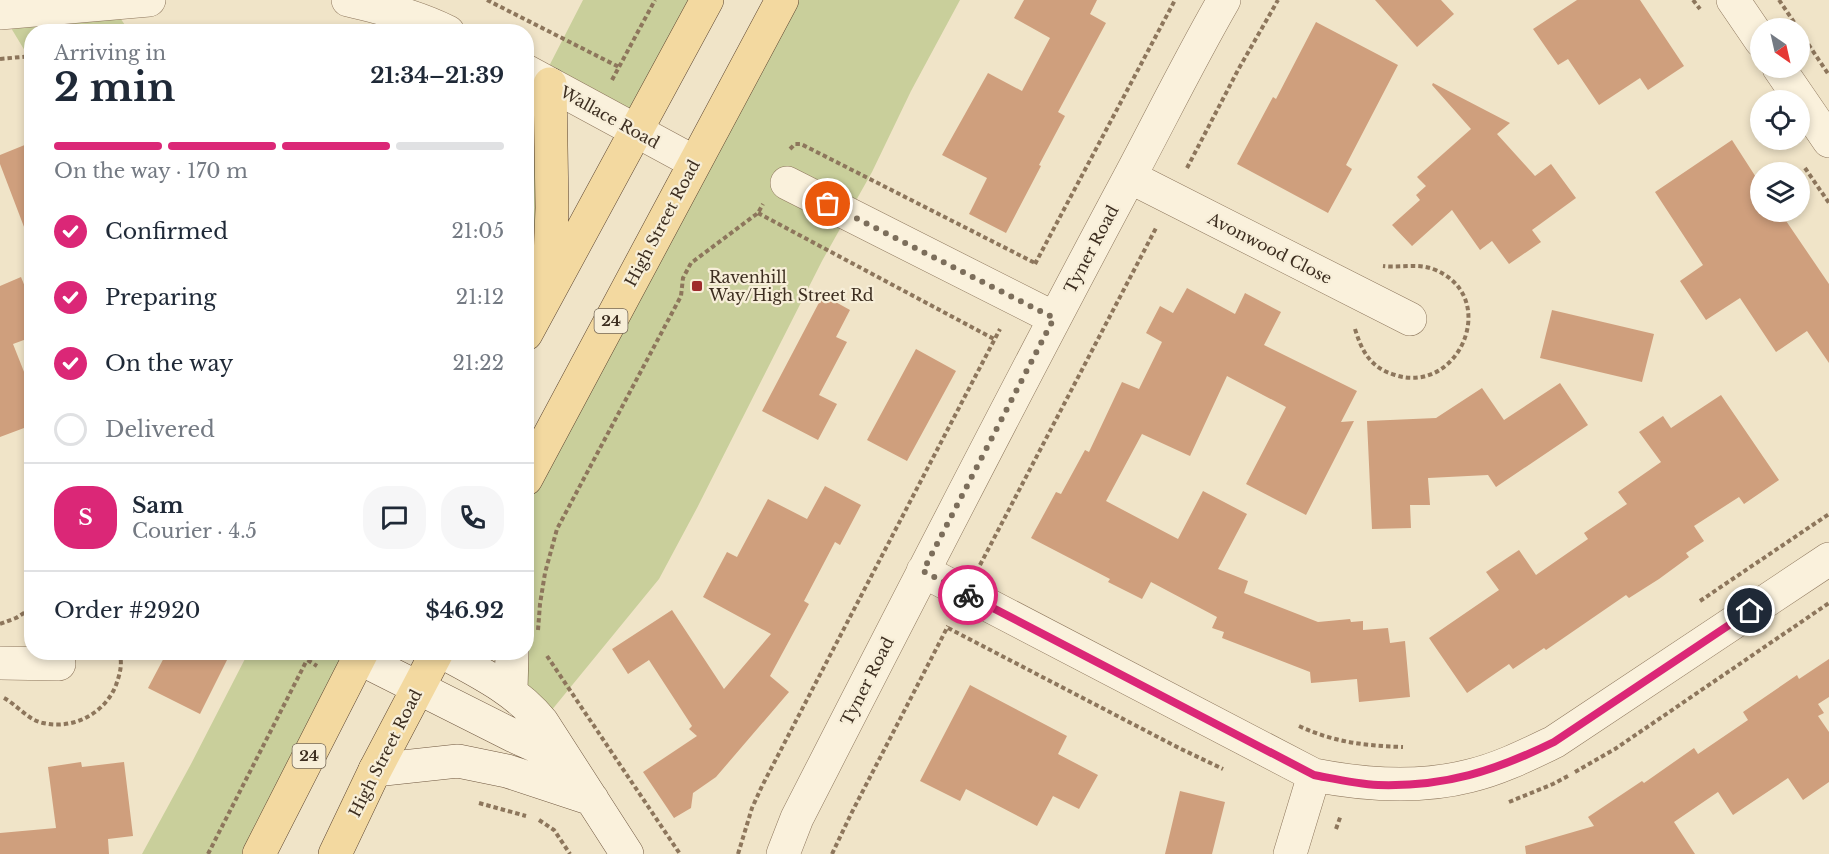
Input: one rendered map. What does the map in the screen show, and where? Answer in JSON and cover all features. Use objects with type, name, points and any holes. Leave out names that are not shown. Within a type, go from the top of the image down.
[{"type":"main road","points":[[534,319],[707,0]]},
{"type":"main road","name":"High Street Road","points":[[534,464],[782,0]]},
{"type":"main road","points":[[538,78],[552,208],[548,292]]},
{"type":"main road","name":"24","points":[[259,854],[358,660]]},
{"type":"main road","name":"High Street Road","points":[[335,854],[375,770],[433,660]]},
{"type":"street","points":[[0,13],[149,0]]},
{"type":"street","points":[[348,0],[401,13],[431,24]]},
{"type":"street","name":"Tyner Road","points":[[783,854],[797,818],[923,571],[1184,71],[1224,0]]},
{"type":"street","points":[[1733,0],[1750,25]]},
{"type":"street","name":"Wallace Road","points":[[538,78],[694,162]]},
{"type":"street","points":[[1786,78],[1829,141]]},
{"type":"street","name":"Avonwood Close","points":[[1130,177],[1410,319]]},
{"type":"street","points":[[780,178],[1054,318]]},
{"type":"street","points":[[923,571],[1314,775],[1376,785],[1410,785],[1469,776],[1525,756],[1554,742],[1829,559]]},
{"type":"street","points":[[370,660],[419,688],[565,759]]},
{"type":"street","points":[[456,660],[512,692],[533,710],[627,854]]},
{"type":"street","points":[[512,692],[520,660]]},
{"type":"street","points":[[0,663],[60,664]]},
{"type":"street","points":[[375,770],[458,761],[507,771],[592,799]]},
{"type":"street","points":[[1290,854],[1314,775]]},
{"type":"path","points":[[487,0],[619,67]]},
{"type":"path","points":[[615,74],[655,0]]},
{"type":"path","points":[[1031,272],[1175,0]]},
{"type":"path","points":[[1184,173],[1278,0]]},
{"type":"path","points":[[1779,0],[1791,18]]},
{"type":"path","points":[[1810,46],[1829,75]]},
{"type":"path","points":[[0,59],[24,57]]},
{"type":"path","points":[[534,612],[557,530],[681,296],[683,278],[691,262],[758,213],[780,178],[793,146],[801,144],[1035,262]]},
{"type":"path","points":[[1810,174],[1829,203]]},
{"type":"path","points":[[758,213],[994,339]]},
{"type":"path","points":[[978,569],[1158,223]]},
{"type":"path","points":[[738,854],[752,808],[762,786],[1000,329]]},
{"type":"path","points":[[1691,607],[1829,514]]},
{"type":"path","points":[[981,562],[992,567]]},
{"type":"path","points":[[0,624],[24,613]]},
{"type":"path","points":[[832,854],[953,618]]},
{"type":"path","points":[[948,628],[1224,769]]},
{"type":"path","points":[[547,656],[680,854]]},
{"type":"path","points":[[0,697],[40,722],[53,725],[71,723],[87,718],[102,707],[113,692],[120,675],[121,660]]},
{"type":"path","points":[[208,854],[306,661]]},
{"type":"path","points":[[1293,723],[1340,741],[1373,746],[1413,748]]},
{"type":"path","points":[[478,802],[541,820],[554,830],[570,854]]},
{"type":"green space","points":[[108,0],[124,24],[24,24],[24,49],[2,13]]},
{"type":"green space","points":[[583,0],[707,0],[637,131],[550,84],[552,156],[534,284],[534,95]]},
{"type":"green space","points":[[782,0],[960,0],[911,91],[872,172],[822,261],[659,579],[542,722],[511,673],[520,660],[534,660],[534,466]]},
{"type":"green space","points":[[244,660],[358,660],[259,854],[142,854]]},
{"type":"building","points":[[1024,0],[1097,0],[1090,14],[1106,23],[1058,112],[1065,116],[1006,233],[969,214],[987,178],[942,155],[988,73],[1022,91],[1050,38],[1014,18]]},
{"type":"building","points":[[1375,0],[1441,0],[1454,14],[1417,47]]},
{"type":"building","points":[[1577,0],[1640,0],[1684,66],[1648,90],[1640,78],[1599,105],[1568,59],[1558,65],[1533,29]]},
{"type":"building","points":[[1316,22],[1398,65],[1346,165],[1352,169],[1328,213],[1237,164],[1273,97],[1276,99]]},
{"type":"building","points":[[1433,83],[1510,123],[1497,134],[1535,176],[1551,164],[1576,198],[1532,230],[1541,242],[1509,264],[1492,241],[1480,250],[1452,210],[1412,246],[1392,225],[1420,200],[1416,195],[1426,186],[1417,177],[1471,129],[1432,85]]},
{"type":"building","points":[[1732,140],[1750,168],[1750,222],[1787,222],[1829,284],[1829,363],[1807,331],[1776,352],[1740,298],[1706,320],[1680,281],[1703,265],[1655,192]]},
{"type":"building","points":[[24,145],[24,227],[0,164],[0,155]]},
{"type":"building","points":[[21,277],[24,284],[24,340],[13,344],[24,372],[24,428],[0,437],[0,286]]},
{"type":"building","points":[[1187,288],[1235,314],[1245,293],[1281,312],[1264,345],[1357,391],[1341,422],[1354,421],[1306,515],[1246,484],[1286,407],[1227,376],[1190,456],[1142,434],[1106,501],[1178,539],[1203,491],[1247,514],[1218,569],[1248,581],[1244,593],[1318,622],[1350,619],[1351,622],[1363,621],[1363,630],[1388,628],[1390,643],[1405,641],[1410,697],[1359,702],[1357,679],[1311,683],[1310,672],[1222,638],[1224,632],[1212,628],[1217,617],[1151,582],[1142,599],[1108,582],[1110,579],[1031,538],[1056,492],[1061,494],[1085,450],[1089,452],[1122,382],[1139,389],[1162,342],[1146,333],[1160,306],[1173,313]]},
{"type":"building","points":[[823,295],[850,310],[836,337],[847,342],[819,395],[837,404],[818,440],[762,411]]},
{"type":"building","points":[[1552,310],[1654,334],[1642,382],[1540,358]]},
{"type":"building","points":[[916,349],[956,371],[907,461],[867,440]]},
{"type":"building","points":[[1560,383],[1588,425],[1496,487],[1488,475],[1428,478],[1430,505],[1410,505],[1411,528],[1372,529],[1367,421],[1436,418],[1482,388],[1504,420]]},
{"type":"building","points":[[1721,395],[1779,480],[1744,504],[1739,497],[1694,526],[1704,541],[1686,553],[1689,557],[1659,579],[1629,598],[1626,595],[1546,650],[1544,648],[1513,669],[1509,664],[1467,693],[1429,638],[1499,590],[1486,572],[1519,550],[1536,575],[1588,539],[1584,533],[1627,504],[1618,492],[1661,462],[1639,432],[1663,416],[1671,428]]},
{"type":"building","points":[[825,486],[861,505],[840,545],[835,542],[804,601],[809,604],[770,676],[789,692],[716,777],[693,793],[691,808],[674,818],[643,772],[697,736],[689,729],[692,726],[649,660],[628,674],[612,649],[672,610],[724,689],[771,634],[703,597],[727,552],[737,557],[768,499],[807,519]]},
{"type":"building","points":[[1829,659],[1829,697],[1818,704],[1824,713],[1818,716],[1829,732],[1829,782],[1803,800],[1788,778],[1733,815],[1718,792],[1674,822],[1695,854],[1526,854],[1525,846],[1594,826],[1588,817],[1642,781],[1644,783],[1694,748],[1698,754],[1748,720],[1743,712],[1797,675],[1799,679]]},
{"type":"building","points":[[163,660],[227,660],[200,714],[148,688]]},
{"type":"building","points":[[970,685],[1067,736],[1058,754],[1098,775],[1079,809],[1053,796],[1037,826],[966,789],[960,801],[920,781]]},
{"type":"building","points":[[81,762],[82,767],[124,762],[133,836],[108,839],[109,854],[0,854],[0,833],[56,828],[48,767]]},
{"type":"building","points":[[1180,791],[1225,802],[1212,854],[1165,854]]},
{"type":"way so far","points":[[828,204],[1054,318],[923,571],[968,595]]},
{"type":"place","name":"Ravenhill Way/High Street Rd","points":[[697,286]]},
{"type":"route","points":[[968,595],[1314,775],[1376,785],[1410,785],[1469,776],[1525,756],[1554,742],[1750,611]]}]
